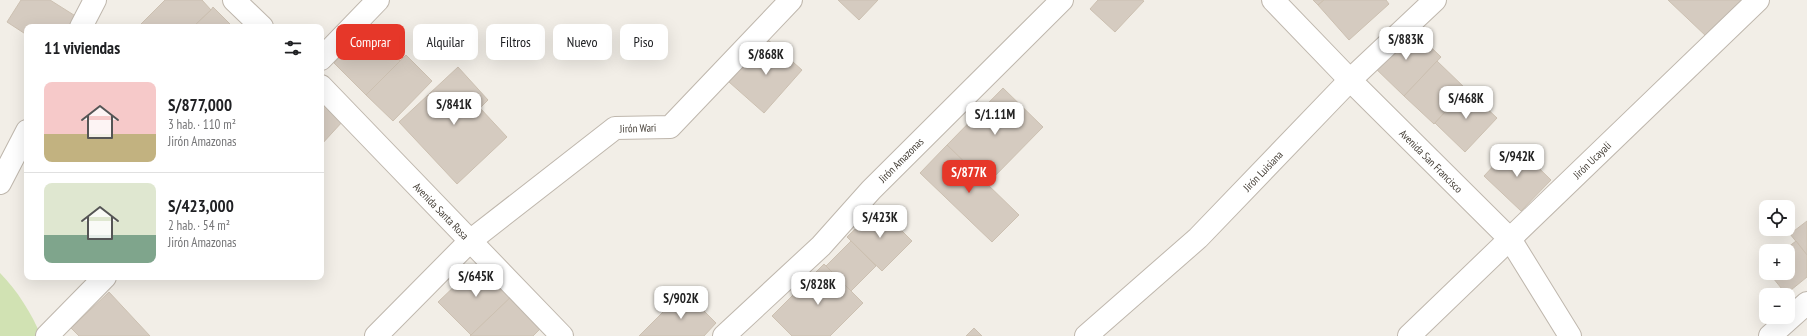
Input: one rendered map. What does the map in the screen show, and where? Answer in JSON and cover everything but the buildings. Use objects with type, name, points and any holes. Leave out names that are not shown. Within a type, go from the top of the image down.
[{"type":"street","points":[[83,24],[95,0]]},
{"type":"street","points":[[234,0],[259,24]]},
{"type":"street","points":[[324,56],[378,0]]},
{"type":"street","name":"Jirón Wari","points":[[376,336],[470,241],[615,128],[670,127],[791,0]]},
{"type":"street","name":"Jirón Amazonas","points":[[724,336],[821,246],[871,190],[1062,0]]},
{"type":"street","name":"Avenida San Francisco","points":[[1273,0],[1350,80],[1510,239],[1570,336]]},
{"type":"street","name":"Jirón Luisiana","points":[[1086,336],[1198,238],[1350,80],[1435,0]]},
{"type":"street","name":"Jirón Ucayali","points":[[1409,336],[1758,0]]},
{"type":"street","name":"Avenida Santa Rosa","points":[[324,89],[562,336]]},
{"type":"street","points":[[0,183],[24,137]]},
{"type":"street","points":[[47,336],[102,280]]},
{"type":"street","points":[[1770,336],[1807,303]]},
{"type":"green space","points":[[0,273],[24,303],[41,336],[0,336]]}]
